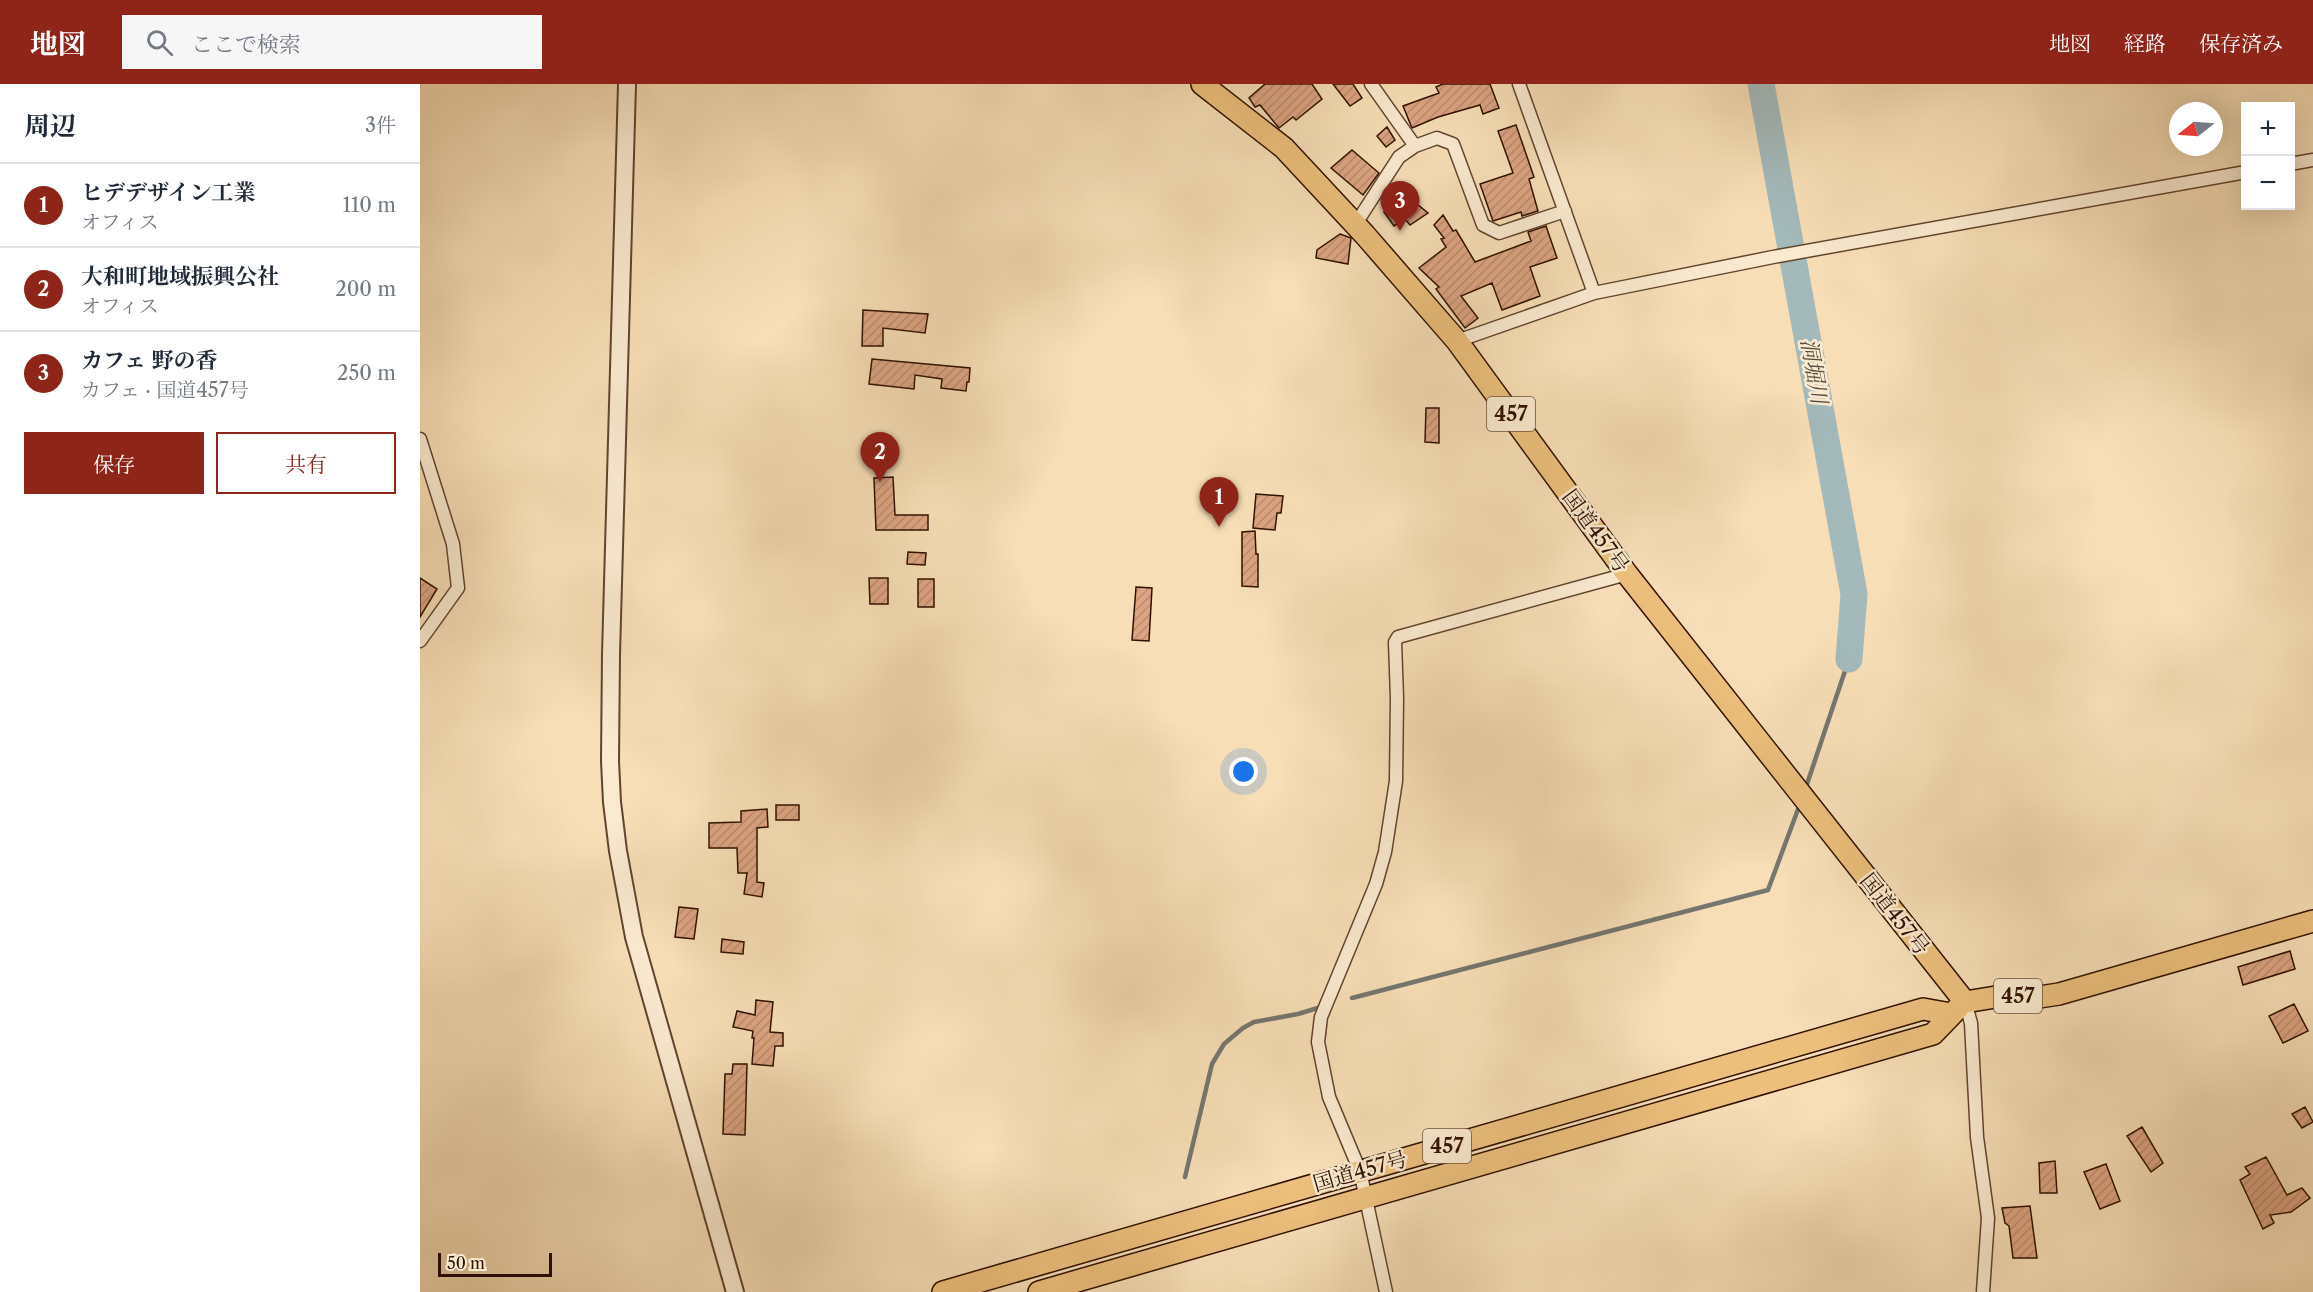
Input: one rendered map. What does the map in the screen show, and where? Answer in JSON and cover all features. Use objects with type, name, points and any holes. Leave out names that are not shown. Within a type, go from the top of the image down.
[{"type":"highway","name":"国道457号","points":[[1202,84],[1284,148],[1457,341],[1627,574],[1788,775],[1958,1008]]},
{"type":"highway","name":"国道457号","points":[[943,1292],[1923,1009],[1958,1008],[2008,995],[2033,998],[2059,994],[2313,921]]},
{"type":"highway","name":"国道457号","points":[[1039,1292],[1933,1034],[1958,1008]]},
{"type":"street","points":[[627,84],[610,675],[609,750],[612,802],[618,851],[634,937],[735,1292]]},
{"type":"street","points":[[1371,84],[1415,146]]},
{"type":"street","points":[[1519,84],[1594,292]]},
{"type":"street","points":[[1355,225],[1399,157],[1415,146],[1437,138],[1453,144],[1483,225],[1499,233],[1565,211]]},
{"type":"street","points":[[2295,163],[2313,160]]},
{"type":"street","points":[[1457,341],[1594,292],[1773,257],[2241,173]]},
{"type":"street","points":[[420,439],[453,544],[458,588],[420,640]]},
{"type":"street","points":[[1386,1292],[1360,1171],[1329,1097],[1318,1035],[1321,1017],[1376,884],[1385,852],[1396,781],[1395,642],[1398,637],[1627,574]]},
{"type":"street","points":[[1958,1008],[1971,1023],[1977,1137],[1988,1218],[1983,1292]]},
{"type":"building","points":[[1265,84],[1312,84],[1322,99],[1296,120],[1293,117],[1279,128],[1260,105],[1255,107],[1249,98]]},
{"type":"building","points":[[1333,84],[1353,84],[1362,98],[1350,106]]},
{"type":"building","points":[[1443,84],[1490,84],[1499,108],[1483,114],[1480,105],[1438,117],[1412,128],[1403,106],[1439,93],[1436,87]]},
{"type":"building","points":[[1516,125],[1534,177],[1529,179],[1538,211],[1522,216],[1521,212],[1493,221],[1480,184],[1513,173],[1498,131]]},
{"type":"building","points":[[1387,127],[1395,140],[1386,147],[1377,136]]},
{"type":"building","points":[[1352,150],[1379,173],[1363,195],[1331,168]]},
{"type":"building","points":[[1402,192],[1428,213],[1410,225],[1405,219],[1394,226],[1384,212],[1395,205],[1391,200]]},
{"type":"building","points":[[1443,215],[1453,231],[1456,230],[1475,262],[1531,241],[1528,232],[1546,226],[1557,258],[1530,267],[1540,296],[1502,310],[1492,283],[1461,296],[1478,318],[1465,328],[1436,289],[1439,287],[1419,268],[1446,247],[1441,239],[1444,238],[1434,225]]},
{"type":"building","points":[[1340,234],[1351,238],[1348,264],[1316,258],[1317,250]]},
{"type":"building","points":[[863,310],[928,314],[925,333],[883,328],[883,346],[862,346]]},
{"type":"building","points":[[872,359],[970,368],[969,382],[967,382],[966,391],[941,388],[942,379],[915,375],[914,389],[869,384]]},
{"type":"building","points":[[1426,408],[1439,408],[1439,443],[1425,442]]},
{"type":"building","points":[[893,477],[895,515],[928,515],[928,530],[876,530],[874,478]]},
{"type":"building","points":[[1256,494],[1283,496],[1281,513],[1277,513],[1275,530],[1253,528]]},
{"type":"building","points":[[1255,531],[1258,587],[1242,586],[1242,532]]},
{"type":"building","points":[[908,552],[926,553],[925,565],[907,564]]},
{"type":"building","points":[[420,578],[437,589],[420,617]]},
{"type":"building","points":[[869,578],[888,578],[888,604],[870,604]]},
{"type":"building","points":[[918,579],[934,579],[934,607],[918,607]]},
{"type":"building","points":[[1136,587],[1152,588],[1149,641],[1132,640]]},
{"type":"building","points":[[776,805],[799,805],[799,820],[776,820]]},
{"type":"building","points":[[767,809],[768,827],[757,828],[757,882],[764,883],[762,897],[744,894],[747,873],[738,873],[737,848],[709,848],[709,823],[741,822],[741,811]]},
{"type":"building","points":[[679,907],[698,909],[694,939],[675,937]]},
{"type":"building","points":[[722,939],[744,942],[743,954],[721,952]]},
{"type":"building","points":[[2290,951],[2295,969],[2243,985],[2238,967]]},
{"type":"building","points":[[756,1000],[773,1002],[770,1032],[783,1033],[783,1046],[775,1046],[773,1066],[752,1064],[753,1031],[733,1027],[737,1011],[755,1015]]},
{"type":"building","points":[[2294,1004],[2308,1031],[2283,1043],[2269,1016]]},
{"type":"building","points":[[733,1064],[747,1064],[745,1135],[723,1134],[725,1074],[732,1074]]},
{"type":"building","points":[[2305,1107],[2313,1122],[2302,1128],[2292,1114]]},
{"type":"building","points":[[2142,1127],[2163,1163],[2151,1172],[2127,1136]]},
{"type":"building","points":[[2266,1157],[2287,1195],[2302,1188],[2310,1198],[2291,1212],[2270,1215],[2274,1223],[2263,1229],[2240,1180],[2250,1174],[2245,1167]]},
{"type":"building","points":[[2055,1161],[2057,1193],[2040,1193],[2039,1163]]},
{"type":"building","points":[[2106,1164],[2120,1201],[2100,1209],[2084,1172]]},
{"type":"building","points":[[2030,1206],[2037,1258],[2013,1258],[2009,1226],[2005,1223],[2002,1208]]},
{"type":"waterway","name":"洞堀川","points":[[1761,84],[1854,594],[1849,659]]},
{"type":"waterway","points":[[1805,790],[1849,659]]},
{"type":"waterway","points":[[1352,998],[1768,890],[1800,804]]},
{"type":"waterway","points":[[1185,1177],[1212,1064],[1224,1044],[1254,1022],[1298,1014],[1321,1007]]},
{"type":"place","name":"カフェ 野の香","points":[[1400,231]]},
{"type":"place","name":"大和町地域振興公社","points":[[880,482]]},
{"type":"place","name":"ヒデデザイン工業","points":[[1219,527]]}]
